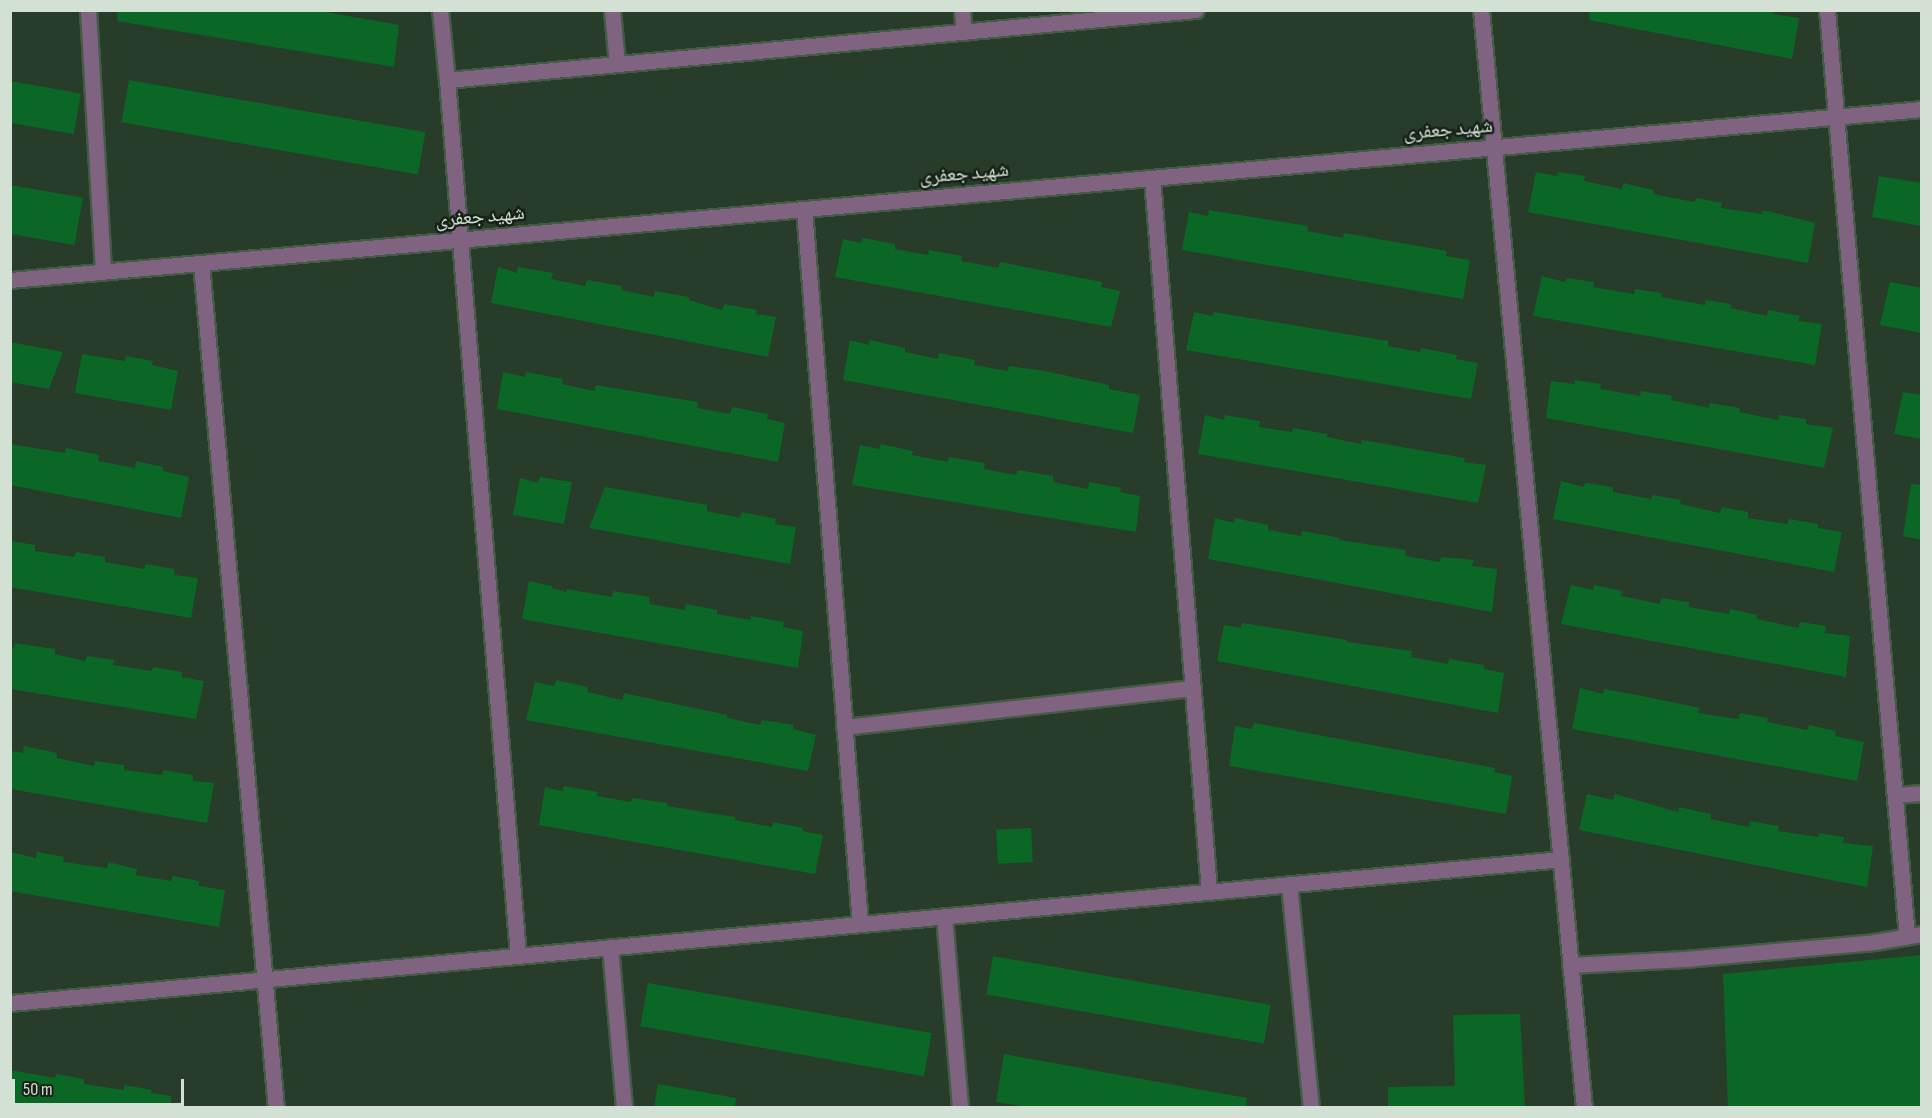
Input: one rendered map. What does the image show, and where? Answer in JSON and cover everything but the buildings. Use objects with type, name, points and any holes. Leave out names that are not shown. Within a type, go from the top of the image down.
[{"type":"street","points":[[88,10],[103,272]]},
{"type":"street","points":[[440,10],[461,240],[518,956]]},
{"type":"street","points":[[612,10],[617,64]]},
{"type":"street","points":[[962,10],[964,32]]},
{"type":"street","points":[[447,80],[1196,10]]},
{"type":"street","points":[[1482,10],[1584,1107]]},
{"type":"street","points":[[1570,965],[1685,959],[1874,942],[1914,936],[1895,795],[1839,117],[1827,10]]},
{"type":"street","name":"شهید جعفری","points":[[10,280],[1922,109]]},
{"type":"street","points":[[1152,178],[1209,891]]},
{"type":"street","points":[[804,209],[860,924]]},
{"type":"street","points":[[201,263],[276,1107]]},
{"type":"street","points":[[844,727],[1192,687]]},
{"type":"street","points":[[1895,795],[1922,793]]},
{"type":"street","points":[[10,1003],[1561,859]]},
{"type":"street","points":[[1289,884],[1311,1107]]},
{"type":"street","points":[[944,916],[960,1107]]},
{"type":"street","points":[[610,947],[624,1107]]}]
